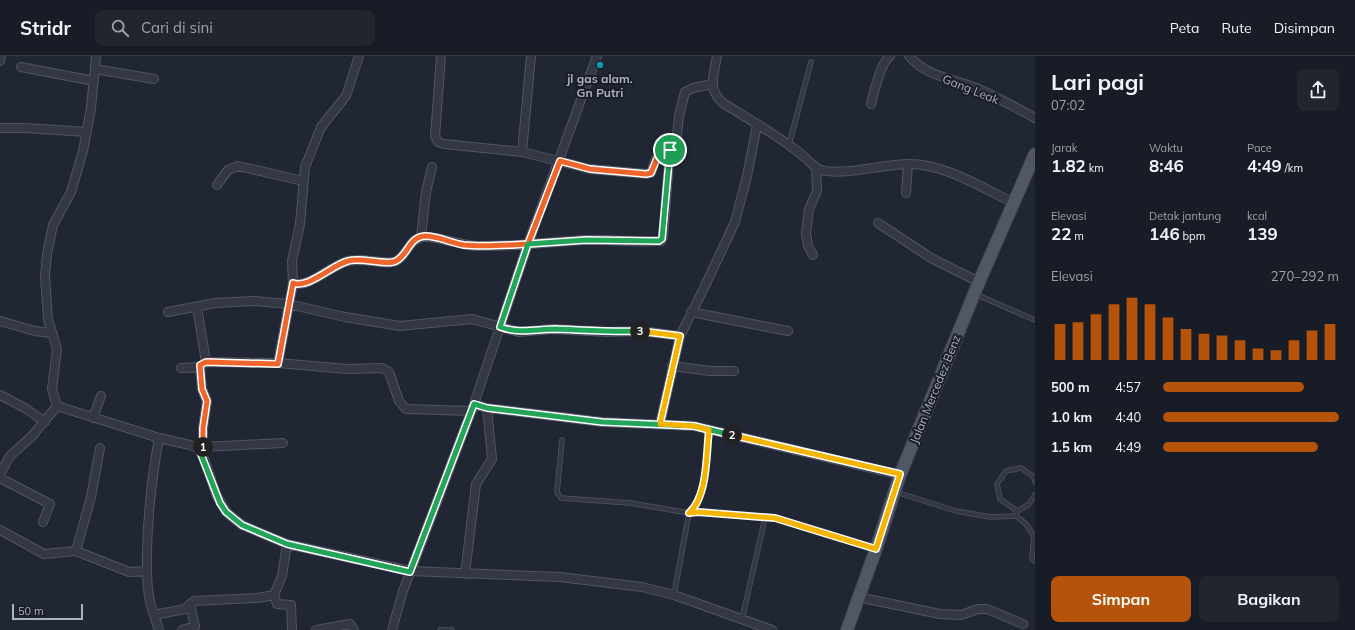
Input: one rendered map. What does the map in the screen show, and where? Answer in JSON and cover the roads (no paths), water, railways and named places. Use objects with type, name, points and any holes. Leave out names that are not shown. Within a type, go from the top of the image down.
[{"type":"main road","name":"Jalan Mercedez Benz","points":[[847,630],[876,549],[900,474],[979,282],[1035,155]]},
{"type":"street","points":[[0,61],[1,56]]},
{"type":"street","points":[[96,56],[87,132],[73,185],[50,234],[45,276],[48,319],[51,333],[56,340],[57,349],[52,381],[53,396],[57,406],[159,438],[201,448],[283,443]]},
{"type":"street","points":[[278,364],[293,283],[292,261],[300,224],[305,167],[314,141],[321,128],[346,96],[359,56]]},
{"type":"street","points":[[441,56],[435,136],[438,142],[456,146],[522,152],[590,169],[646,174],[651,173],[658,156],[670,150],[677,142],[679,116],[685,92],[693,88],[713,84]]},
{"type":"street","points":[[522,152],[531,56]]},
{"type":"street","points":[[392,630],[410,572],[472,408],[528,244],[598,56]]},
{"type":"street","points":[[717,56],[713,84],[714,93],[719,99],[804,156],[816,168],[837,171],[908,164],[926,166],[947,171],[1014,203]]},
{"type":"street","points":[[870,104],[887,58],[890,56]]},
{"type":"street","name":"Gang Leak","points":[[910,56],[913,61],[933,73],[977,88],[1035,118]]},
{"type":"street","points":[[21,67],[94,81]]},
{"type":"street","points":[[95,69],[154,79]]},
{"type":"street","points":[[660,424],[680,336],[735,222],[747,176],[757,125]]},
{"type":"street","points":[[0,128],[31,128],[87,132]]},
{"type":"street","points":[[293,283],[307,283],[328,270],[347,261],[359,259],[394,262],[400,258],[411,243],[421,237],[431,237],[474,246],[586,240],[660,241],[663,237],[670,150]]},
{"type":"street","points":[[906,192],[908,164]]},
{"type":"street","points":[[217,185],[228,170],[238,166],[303,182]]},
{"type":"street","points":[[421,237],[426,192],[432,167]]},
{"type":"street","points":[[813,255],[808,246],[806,233],[809,209],[817,191],[816,168]]},
{"type":"street","points":[[878,223],[931,258],[979,282]]},
{"type":"street","points":[[168,312],[244,301],[288,304],[345,317],[400,326],[472,319],[519,332],[553,329],[607,332],[641,331],[680,336]]},
{"type":"street","points":[[197,307],[203,364],[202,389],[207,401],[201,448],[216,494],[226,512],[242,525],[287,544],[410,572],[515,574],[602,581],[642,587],[674,595],[772,630]]},
{"type":"street","points":[[691,312],[788,331]]},
{"type":"street","points":[[0,321],[35,332],[51,333]]},
{"type":"street","points":[[181,368],[203,364],[278,364],[347,369],[382,368],[389,372],[399,401],[406,409],[487,408],[602,422],[694,426],[900,474]]},
{"type":"street","points":[[672,366],[710,371],[734,371]]},
{"type":"street","points":[[0,396],[25,408],[45,422]]},
{"type":"street","points":[[93,418],[101,396]]},
{"type":"street","points":[[0,474],[10,456],[32,436],[57,406]]},
{"type":"street","points":[[465,574],[476,484],[492,459],[487,408]]},
{"type":"street","points":[[159,438],[151,480],[147,523],[146,571],[149,599],[159,630]]},
{"type":"street","points":[[76,551],[91,497],[100,448]]},
{"type":"street","points":[[0,478],[50,504],[43,522]]},
{"type":"street","points":[[0,530],[44,554],[76,551],[129,572],[146,571]]},
{"type":"street","points":[[287,544],[282,576],[274,595],[276,603],[291,605],[292,630]]},
{"type":"street","points":[[154,615],[185,609],[196,600],[258,598],[274,595]]},
{"type":"street","points":[[858,597],[940,614],[961,615],[983,608],[1003,614],[1024,624]]},
{"type":"street","points":[[182,630],[195,626],[190,604]]},
{"type":"street","points":[[316,630],[350,624],[354,630]]},
{"type":"lane","points":[[789,146],[811,62]]},
{"type":"lane","points":[[974,294],[1035,320]]},
{"type":"lane","points":[[674,595],[689,513],[696,507],[702,490],[709,430]]},
{"type":"lane","points":[[562,440],[557,492],[559,497],[630,504],[689,513],[698,512],[786,521],[876,549]]},
{"type":"lane","points":[[1017,511],[1000,499],[997,484],[1006,471],[1021,468],[1035,478]]},
{"type":"lane","points":[[895,492],[956,511],[990,517],[1016,516],[1026,524],[1034,536],[1032,559],[1035,562]]},
{"type":"lane","points":[[1017,511],[1028,505],[1035,495]]},
{"type":"lane","points":[[1016,516],[1017,511]]},
{"type":"lane","points":[[742,619],[765,518]]},
{"type":"lane","points":[[440,630],[452,630]]},
{"type":"place","name":"jl gas alam. Gn Putri","points":[[600,65]]}]
